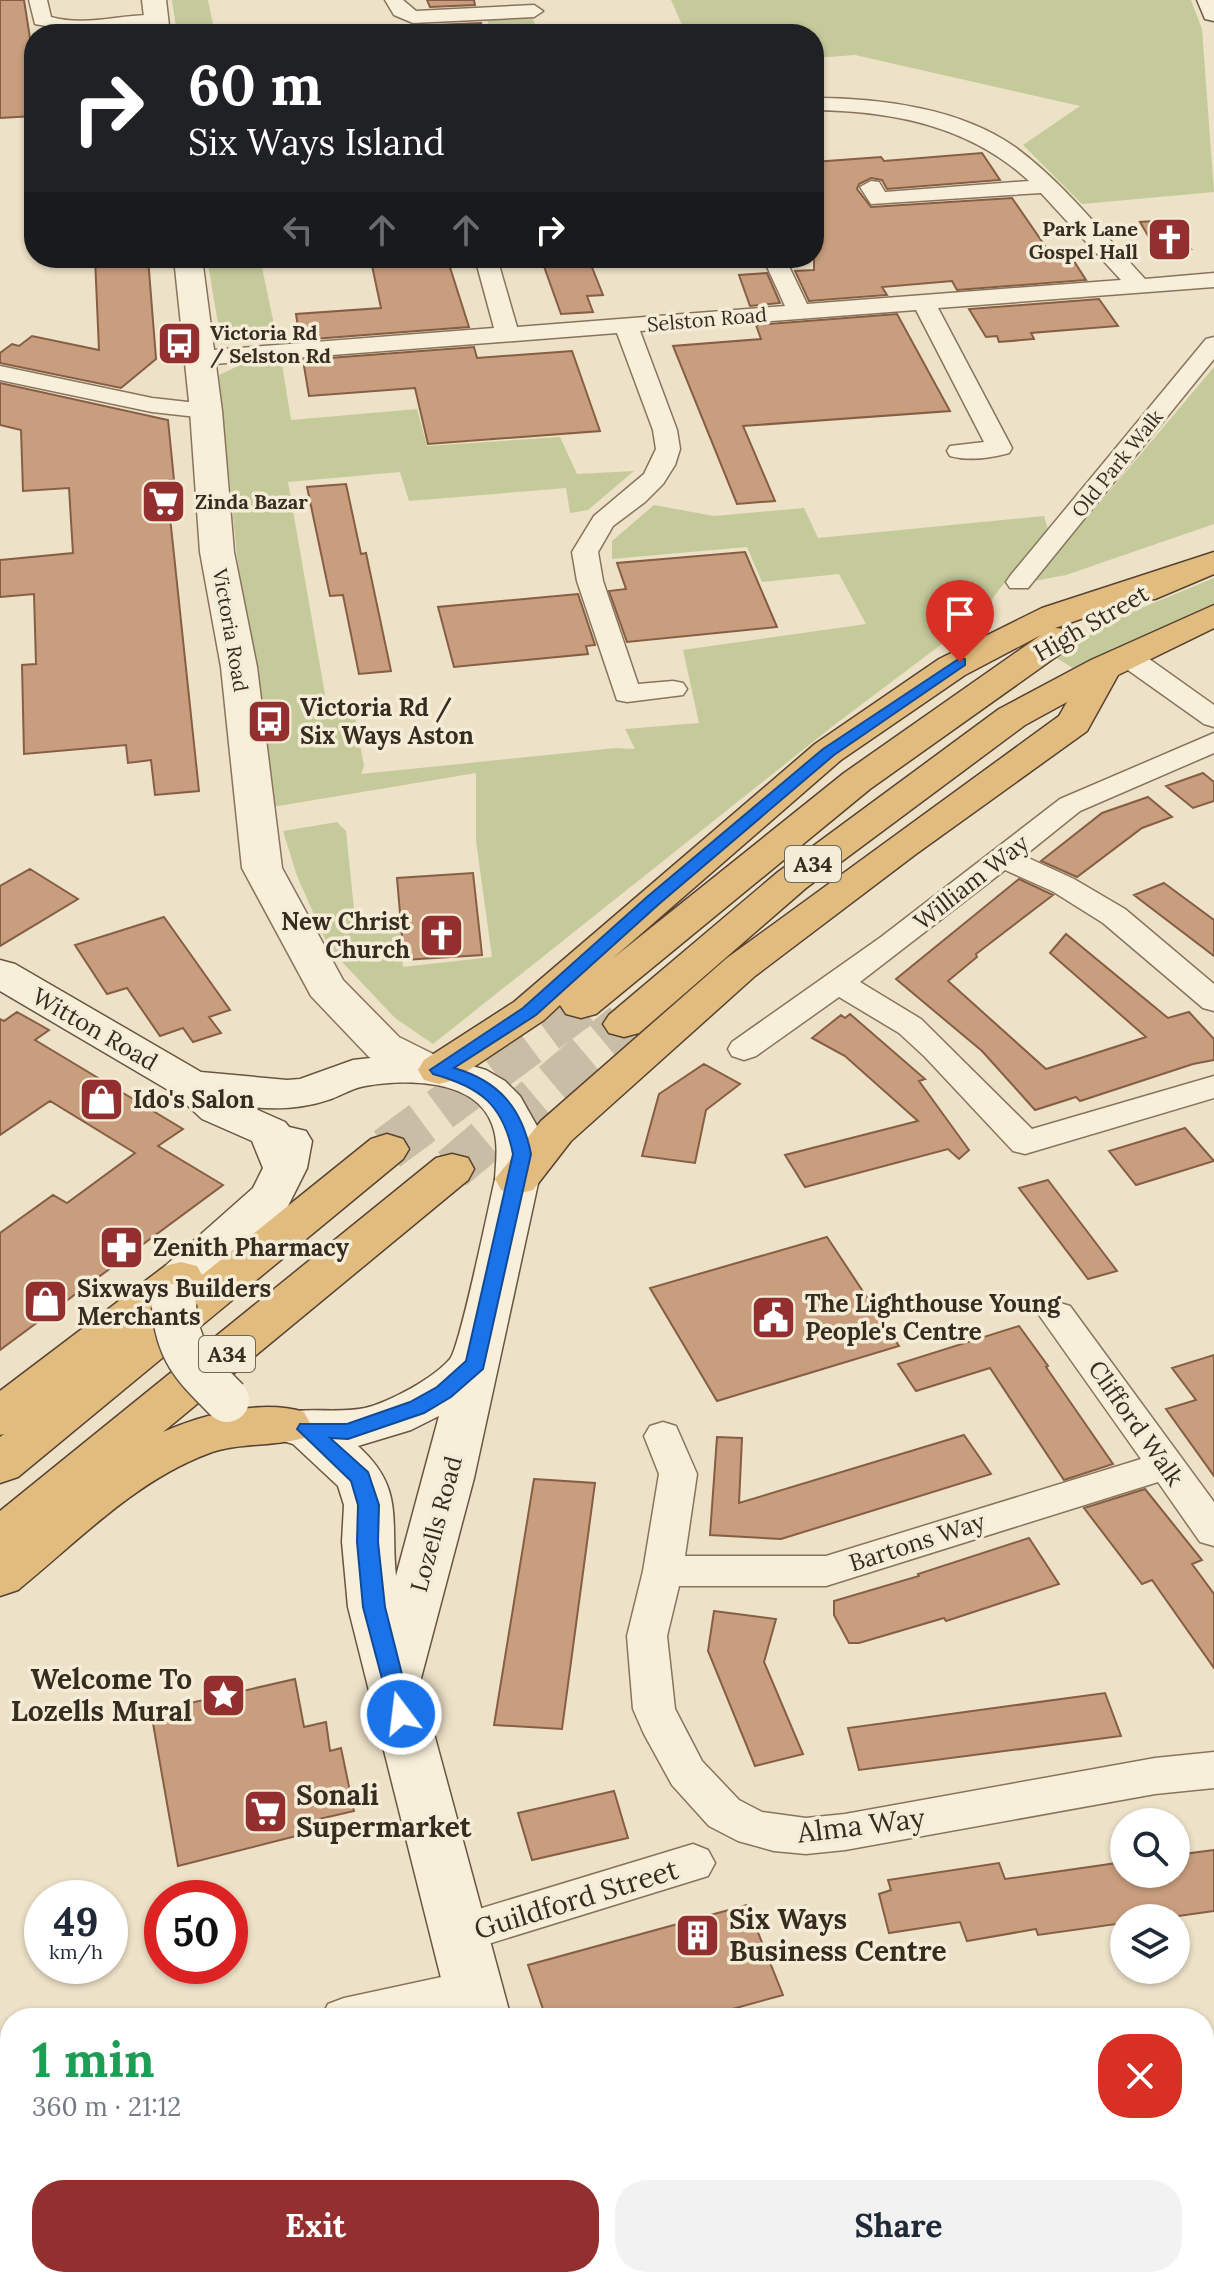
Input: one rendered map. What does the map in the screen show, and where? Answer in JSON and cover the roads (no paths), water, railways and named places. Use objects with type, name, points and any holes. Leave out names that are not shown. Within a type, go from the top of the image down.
[{"type":"highway","name":"High Street","points":[[581,1005],[857,781],[975,695],[1080,625],[1168,579],[1214,562]]},
{"type":"highway","points":[[433,1069],[529,1011],[828,752],[960,662],[1054,615],[1168,579]]},
{"type":"highway","name":"High Street","points":[[1116,662],[1214,615]]},
{"type":"highway","points":[[517,1179],[556,1131],[741,967],[902,846],[1074,723],[1116,662]]},
{"type":"highway","name":"A34","points":[[624,1024],[792,880],[1012,717],[1116,662]]},
{"type":"highway","name":"A34","points":[[0,1464],[387,1149]]},
{"type":"highway","name":"A34","points":[[0,1539],[452,1169]]},
{"type":"highway","points":[[0,1417],[178,1292]]},
{"type":"highway","points":[[0,1576],[124,1477],[160,1455],[217,1434],[297,1427]]},
{"type":"main road","points":[[1209,0],[1214,14]]},
{"type":"main road","name":"Victoria Road","points":[[189,268],[201,358],[217,552],[239,667],[262,868],[326,987],[347,1052],[343,1077]]},
{"type":"main road","name":"Witton Road","points":[[0,973],[190,1084],[217,1109],[270,1132],[285,1168]]},
{"type":"main road","name":"Victoria Road","points":[[326,987],[384,1047],[433,1069]]},
{"type":"main road","name":"Witton Road","points":[[190,1084],[285,1094],[304,1093],[343,1077],[379,1070],[433,1069]]},
{"type":"main road","name":"Lozells Road","points":[[393,1683],[449,1478],[522,1154],[519,1136],[497,1097],[473,1079],[433,1069]]},
{"type":"main road","points":[[343,1077],[310,1104],[293,1124],[285,1168],[271,1197],[178,1292],[175,1334],[185,1357],[227,1400],[258,1416],[297,1427],[348,1432],[417,1407],[444,1392],[476,1364]]},
{"type":"main road","name":"Lozells Road","points":[[297,1427],[360,1477],[369,1505],[367,1542],[374,1607],[477,2004]]},
{"type":"street","points":[[38,0],[42,20],[54,24]]},
{"type":"street","points":[[394,0],[401,11],[413,17],[502,7],[534,11]]},
{"type":"street","points":[[102,24],[156,18]]},
{"type":"street","points":[[824,104],[874,106],[927,118],[966,131],[1007,151],[1045,186],[1141,288]]},
{"type":"street","points":[[871,187],[879,199],[1045,186]]},
{"type":"street","points":[[489,268],[507,334]]},
{"type":"street","points":[[779,268],[799,312]]},
{"type":"street","name":"Selston Road","points":[[201,358],[1214,280]]},
{"type":"street","points":[[924,303],[1000,448],[959,451]]},
{"type":"street","points":[[626,326],[665,430],[668,449],[654,479],[636,497],[603,521],[585,552],[590,581],[627,694],[673,689]]},
{"type":"street","name":"Old Park Walk","points":[[1019,582],[1214,344]]},
{"type":"street","points":[[0,373],[152,405],[206,411]]},
{"type":"street","points":[[1116,662],[1214,718]]},
{"type":"street","name":"William Way","points":[[744,1049],[838,982],[1070,805],[1214,742]]},
{"type":"street","points":[[1003,858],[1063,885],[1114,916],[1214,1001]]},
{"type":"street","points":[[838,982],[910,1026],[937,1050],[1025,1143],[1214,1087]]},
{"type":"street","name":"Clifford Walk","points":[[1057,1315],[1214,1531]]},
{"type":"street","name":"Alma Way","points":[[663,1436],[678,1474],[663,1571],[647,1636],[654,1709],[687,1773],[724,1813],[753,1828],[806,1836],[845,1832],[1155,1776],[1214,1770]]},
{"type":"street","name":"Bartons Way","points":[[663,1571],[826,1571],[1164,1466]]},
{"type":"street","name":"Guildford Street","points":[[459,1934],[693,1863]]},
{"type":"street","points":[[439,2008],[477,2004]]},
{"type":"tunnel","points":[[387,1149],[581,1005]]},
{"type":"tunnel","points":[[452,1169],[624,1024]]},
{"type":"place","name":"Park Lane Gospel Hall","points":[[1169,240]]},
{"type":"place","name":"Victoria Rd / Selston Rd","points":[[179,343]]},
{"type":"place","name":"Zinda Bazar","points":[[164,501]]},
{"type":"place","name":"Victoria Rd / Six Ways Aston","points":[[269,721]]},
{"type":"place","name":"New Christ Church","points":[[441,935]]},
{"type":"place","name":"Ido's Salon","points":[[102,1099]]},
{"type":"place","name":"Zenith Pharmacy","points":[[122,1247]]},
{"type":"place","name":"Sixways Builders Merchants","points":[[46,1302]]},
{"type":"place","name":"The Lighthouse Young People's Centre","points":[[774,1317]]},
{"type":"place","name":"Welcome To Lozells Mural","points":[[223,1695]]},
{"type":"place","name":"Sonali Supermarket","points":[[265,1811]]},
{"type":"place","name":"Six Ways Business Centre","points":[[698,1935]]}]
